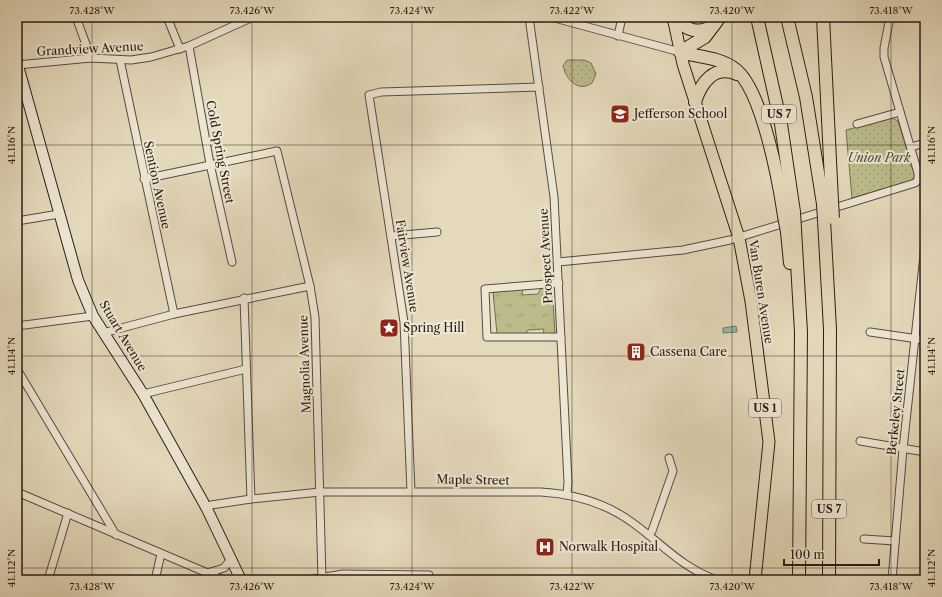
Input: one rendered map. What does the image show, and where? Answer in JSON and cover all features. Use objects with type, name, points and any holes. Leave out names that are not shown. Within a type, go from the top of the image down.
[{"type":"highway","points":[[676,17],[685,26],[697,31],[706,30],[718,20]]},
{"type":"highway","name":"US 7","points":[[757,17],[780,117],[789,214],[800,299],[800,580]]},
{"type":"highway","name":"US 7","points":[[787,17],[806,97],[827,202],[830,298],[829,580]]},
{"type":"highway","points":[[823,17],[827,202]]},
{"type":"highway","points":[[680,52],[705,37],[718,20]]},
{"type":"highway","points":[[680,52],[722,62],[734,68],[743,77],[755,103],[789,214]]},
{"type":"highway","points":[[695,102],[702,85],[713,74],[727,71],[743,77]]},
{"type":"main road","name":"Van Buren Avenue","points":[[673,17],[680,52],[739,238],[751,301],[769,442],[755,580]]},
{"type":"street","points":[[76,17],[91,58]]},
{"type":"street","points":[[167,17],[180,49]]},
{"type":"street","name":"Grandview Avenue","points":[[17,64],[91,58],[120,60],[151,56],[189,46],[253,17]]},
{"type":"street","name":"Prospect Avenue","points":[[529,17],[552,179],[558,262],[568,482],[567,494]]},
{"type":"street","points":[[551,17],[680,52]]},
{"type":"street","points":[[618,36],[622,17]]},
{"type":"street","points":[[558,262],[683,250],[739,238],[917,182],[919,175],[884,52],[890,17]]},
{"type":"street","name":"Cold Spring Street","points":[[189,46],[210,164],[232,262]]},
{"type":"street","name":"Sention Avenue","points":[[120,60],[144,179],[174,314]]},
{"type":"street","name":"Stuart Avenue","points":[[17,64],[78,280],[93,316],[143,394],[207,509],[241,580]]},
{"type":"street","name":"Fairview Avenue","points":[[411,491],[404,322],[392,236],[369,95],[381,92],[538,87]]},
{"type":"street","points":[[857,124],[900,112]]},
{"type":"street","points":[[911,147],[925,143]]},
{"type":"street","name":"Magnolia Avenue","points":[[210,164],[277,151],[310,286],[316,317],[322,579]]},
{"type":"street","points":[[144,179],[210,164]]},
{"type":"street","points":[[17,221],[59,214]]},
{"type":"street","points":[[392,236],[437,232]]},
{"type":"street","name":"Berkeley Street","points":[[892,580],[903,449],[925,246]]},
{"type":"street","points":[[559,283],[485,289],[488,337],[561,338]]},
{"type":"street","points":[[103,333],[174,314],[244,298],[310,286]]},
{"type":"street","points":[[244,298],[251,499]]},
{"type":"street","points":[[17,326],[93,316]]},
{"type":"street","points":[[870,332],[925,340]]},
{"type":"street","points":[[17,369],[116,535]]},
{"type":"street","points":[[143,394],[246,369]]},
{"type":"street","points":[[860,441],[925,452]]},
{"type":"street","points":[[648,535],[652,531],[673,471],[669,458]]},
{"type":"street","points":[[17,492],[224,580]]},
{"type":"street","name":"Maple Street","points":[[207,509],[211,506],[251,499],[320,492],[541,492],[567,494],[613,511],[632,522],[677,560],[716,580]]},
{"type":"street","points":[[48,580],[68,513]]},
{"type":"street","points":[[864,539],[895,541]]},
{"type":"street","points":[[155,580],[161,554]]},
{"type":"street","points":[[206,573],[213,573],[224,568],[231,559]]},
{"type":"street","points":[[306,580],[343,577],[412,577],[429,575]]},
{"type":"green space","points":[[567,60],[584,60],[591,63],[596,74],[592,83],[587,86],[582,86],[573,83],[567,76],[563,66]]},
{"type":"green space","name":"Union Park","points":[[892,118],[898,121],[915,176],[911,181],[852,198],[846,130]]},
{"type":"green space","points":[[552,287],[555,334],[543,335],[544,329],[528,330],[525,335],[497,334],[493,292],[523,289],[522,295],[538,294],[541,288]]},
{"type":"water","points":[[736,326],[737,332],[723,333],[723,328]]},
{"type":"place","name":"Jefferson School","points":[[620,114]]},
{"type":"place","name":"Spring Hill","points":[[389,328]]},
{"type":"place","name":"Cassena Care","points":[[636,352]]},
{"type":"place","name":"Norwalk Hospital","points":[[545,547]]}]
